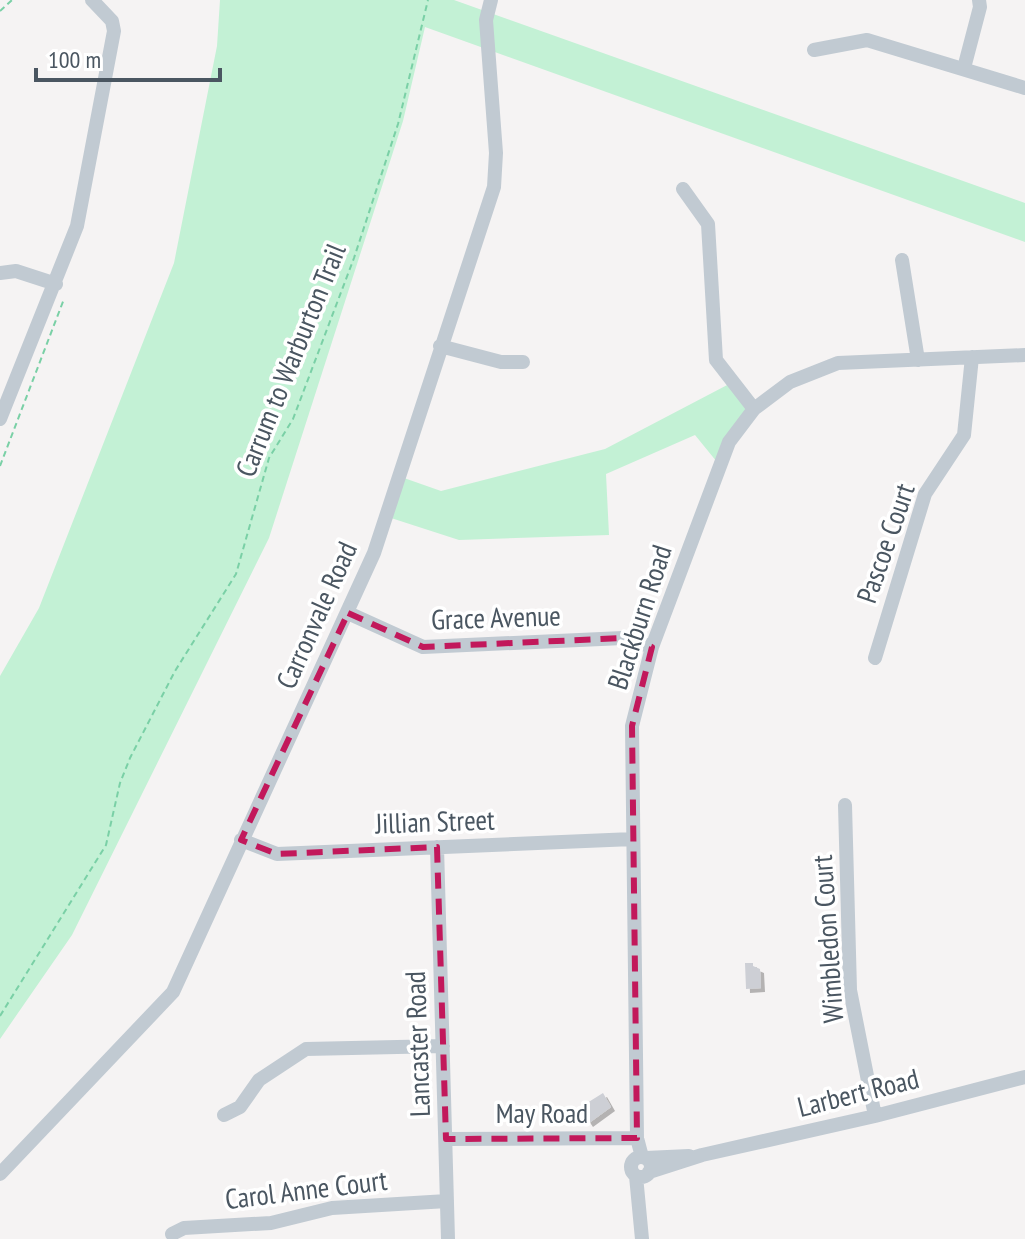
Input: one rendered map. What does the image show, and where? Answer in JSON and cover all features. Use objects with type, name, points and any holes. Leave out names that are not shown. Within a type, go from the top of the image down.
[{"type":"street","points":[[0,419],[77,226],[114,41],[112,21],[92,0]]},
{"type":"street","name":"Carronvale Road","points":[[0,1174],[173,992],[374,553],[494,187],[496,153],[486,20],[491,0]]},
{"type":"street","points":[[964,68],[980,7],[979,0]]},
{"type":"street","points":[[814,50],[867,40],[1025,88]]},
{"type":"street","points":[[683,189],[708,224],[716,360],[754,409]]},
{"type":"street","points":[[902,260],[918,360]]},
{"type":"street","points":[[0,273],[16,271],[56,284]]},
{"type":"street","points":[[440,346],[501,362],[523,362]]},
{"type":"street","name":"Blackburn Road","points":[[642,1239],[642,1167],[637,1138],[632,726],[652,647],[729,442],[754,409],[790,382],[838,363],[1025,355]]},
{"type":"street","name":"Pascoe Court","points":[[875,658],[925,494],[964,435],[972,357]]},
{"type":"street","name":"Grace Avenue","points":[[348,613],[423,647],[623,638],[652,647]]},
{"type":"street","name":"Wimbledon Court","points":[[845,805],[850,990],[875,1116]]},
{"type":"street","name":"Jillian Street","points":[[241,840],[277,854],[633,839]]},
{"type":"street","name":"Lancaster Road","points":[[437,847],[448,1239]]},
{"type":"street","points":[[224,1115],[240,1107],[259,1080],[306,1049],[443,1046]]},
{"type":"street","name":"Larbert Road","points":[[642,1167],[875,1116],[1025,1077]]},
{"type":"street","name":"May Road","points":[[446,1139],[637,1138]]},
{"type":"street","name":"Carol Anne Court","points":[[172,1234],[184,1228],[271,1223],[332,1208],[447,1201]]},
{"type":"path","points":[[0,11],[12,0]]},
{"type":"path","name":"Carrum to Warburton Trail","points":[[0,1016],[106,845],[120,783],[130,758],[175,671],[236,574],[269,458],[293,419],[359,243],[398,124],[428,0]]},
{"type":"highlighted area","points":[[348,613],[423,647],[623,638],[652,647],[632,726],[637,1138],[446,1139],[437,847],[277,854],[241,840]]},
{"type":"green space","points":[[220,0],[454,0],[1025,203],[1025,242],[425,27],[403,121],[269,538],[72,935],[0,1039],[0,676],[39,608],[174,263],[217,46]]},
{"type":"green space","points":[[731,383],[752,410],[717,462],[695,435],[606,474],[609,535],[459,540],[391,518],[404,478],[441,491],[605,449]]},
{"type":"building","points":[[745,963],[753,963],[760,969],[761,988],[746,989]]},
{"type":"building","points":[[603,1093],[611,1107],[589,1123],[579,1108]]}]
